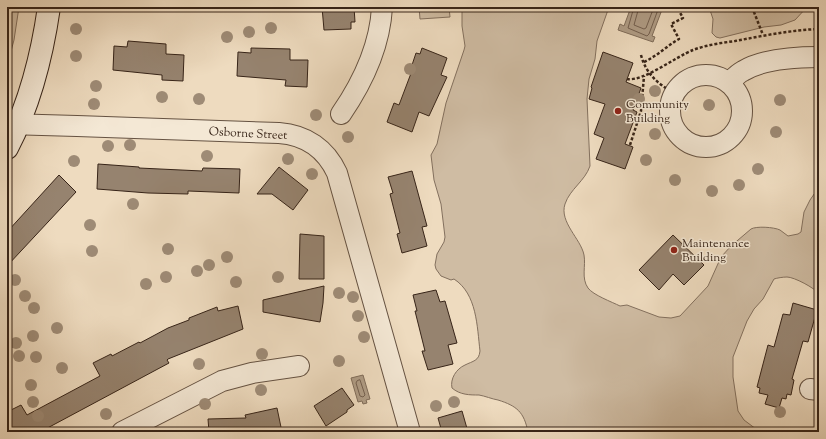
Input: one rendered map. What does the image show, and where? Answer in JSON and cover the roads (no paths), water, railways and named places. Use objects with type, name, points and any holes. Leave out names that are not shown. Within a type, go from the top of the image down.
[{"type":"street","points":[[7,148],[13,125],[35,80],[45,36],[49,7]]},
{"type":"street","points":[[342,114],[359,86],[371,60],[378,36],[382,7]]},
{"type":"street","points":[[729,83],[741,72],[756,65],[779,60],[819,56]]},
{"type":"street","points":[[699,76],[712,76],[729,83],[734,88],[742,105],[742,117],[738,129],[730,139],[719,145],[706,148],[694,146],[683,139],[672,124],[670,112],[672,99],[678,88],[688,80],[699,76]]},
{"type":"street","name":"Osborne Street","points":[[13,125],[279,133],[302,138],[317,147],[331,161],[337,173],[410,432]]},
{"type":"street","points":[[122,432],[222,381],[252,373],[299,366]]},
{"type":"water","points":[[631,7],[663,7],[652,36],[655,37],[653,42],[618,30],[620,24],[624,26]]},
{"type":"water","points":[[363,375],[370,399],[366,400],[367,403],[363,404],[362,401],[358,402],[351,378]]},
{"type":"place","name":"Community Building","points":[[618,111]]},
{"type":"place","name":"Maintenance Building","points":[[674,250]]}]
